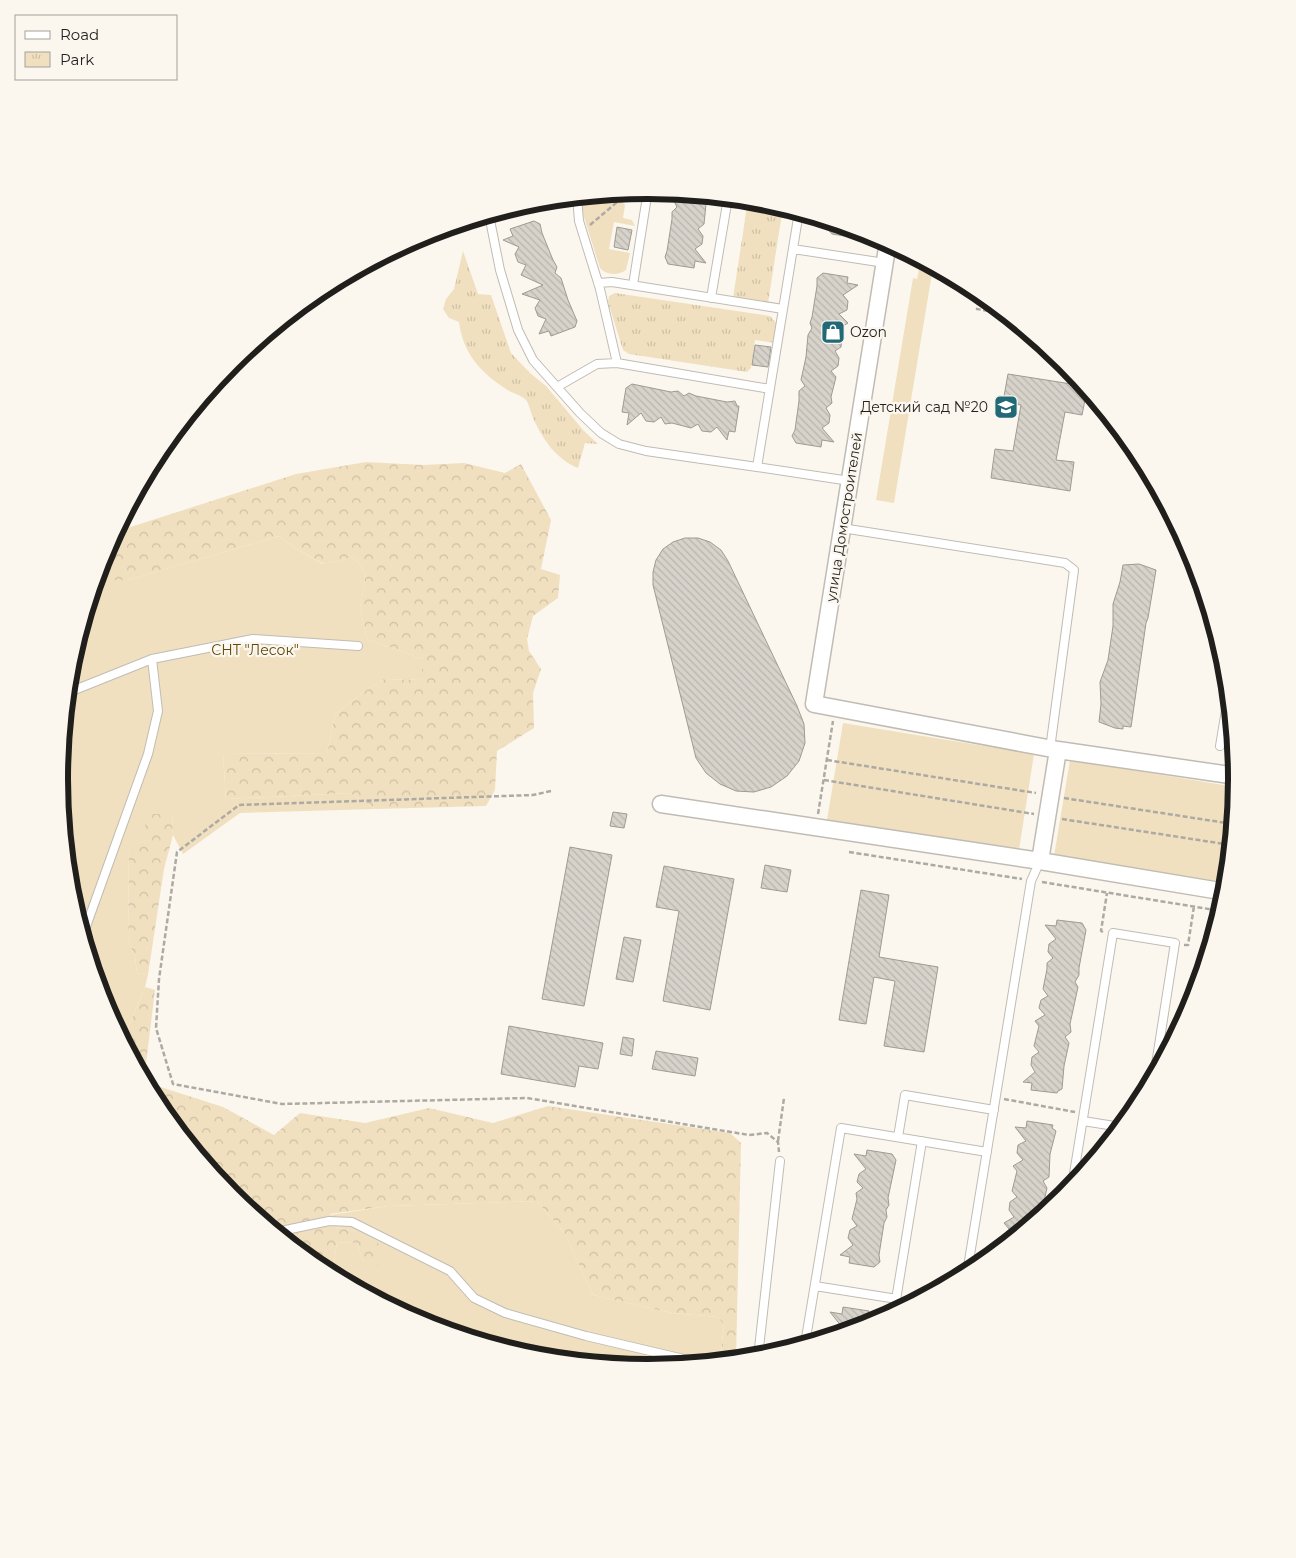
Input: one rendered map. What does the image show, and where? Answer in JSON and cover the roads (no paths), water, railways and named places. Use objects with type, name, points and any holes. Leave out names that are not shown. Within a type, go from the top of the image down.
[{"type":"street","name":"улица Домостроителей","points":[[887,250],[814,704],[1054,749]]},
{"type":"street","points":[[1040,861],[1050,796],[1054,749],[1228,775]]},
{"type":"street","points":[[661,804],[1040,861],[1217,891]]},
{"type":"lane","points":[[633,285],[647,198]]},
{"type":"lane","points":[[577,203],[578,220],[598,282],[617,363]]},
{"type":"lane","points":[[711,298],[727,204]]},
{"type":"lane","points":[[758,466],[798,218]]},
{"type":"lane","points":[[489,221],[500,270],[518,330],[533,360],[556,387],[601,433],[620,444],[646,451],[850,481]]},
{"type":"lane","points":[[793,249],[885,263]]},
{"type":"lane","points":[[598,282],[633,285],[783,309]]},
{"type":"lane","points":[[556,387],[597,364],[617,363],[770,389]]},
{"type":"lane","points":[[842,528],[1065,563],[1071,566],[1074,570],[1054,749]]},
{"type":"lane","points":[[74,690],[152,659],[253,638],[358,646]]},
{"type":"lane","points":[[86,924],[148,754],[158,711],[152,659]]},
{"type":"lane","points":[[1220,746],[1225,716]]},
{"type":"lane","points":[[969,1263],[1031,881],[1040,861]]},
{"type":"lane","points":[[1074,1172],[1113,933],[1175,943],[1157,1058]]},
{"type":"lane","points":[[898,1137],[905,1095],[994,1110]]},
{"type":"lane","points":[[1084,1117],[1114,1125]]},
{"type":"lane","points":[[806,1338],[841,1128],[987,1152]]},
{"type":"lane","points":[[896,1304],[922,1141]]},
{"type":"lane","points":[[759,1348],[780,1161]]},
{"type":"lane","points":[[284,1230],[329,1221],[352,1222],[450,1271],[474,1298],[505,1313],[595,1338],[681,1358]]},
{"type":"lane","points":[[815,1286],[897,1298]]},
{"type":"place","name":"Ozon","points":[[833,332]]},
{"type":"place","name":"Детский сад №20","points":[[1006,407]]},
{"type":"park label","name":"СНТ \"Лесок\"","points":[[255,650]]}]
